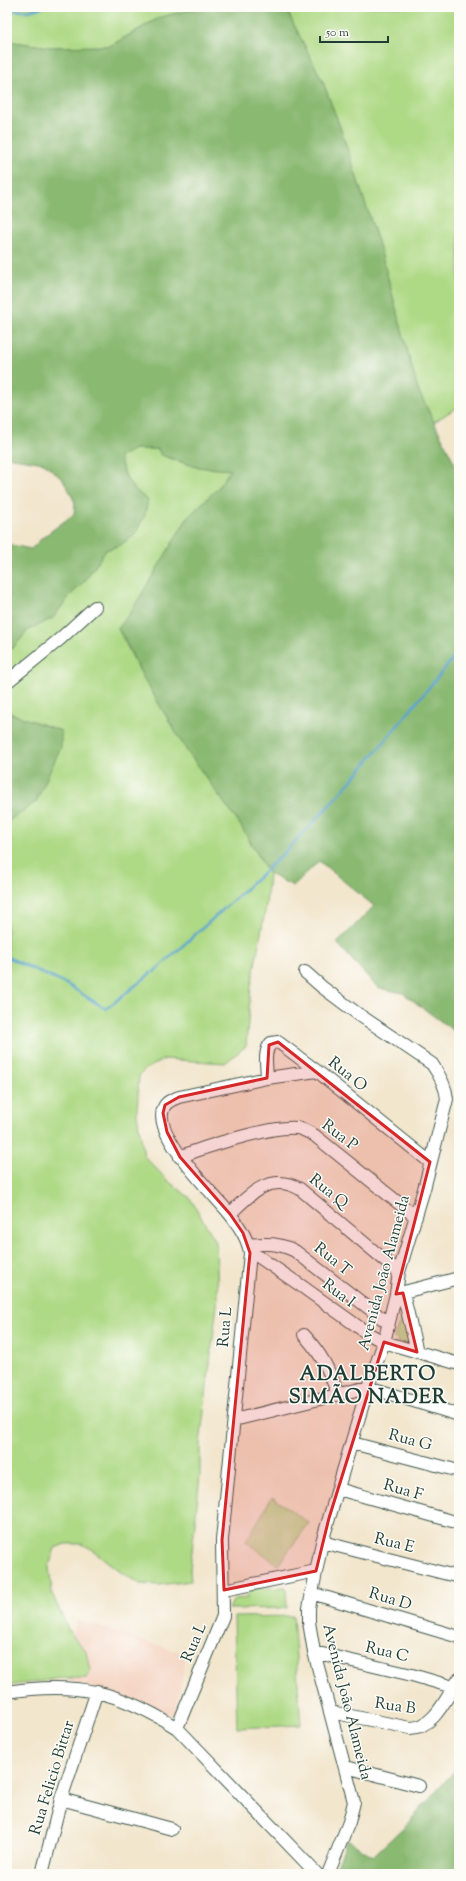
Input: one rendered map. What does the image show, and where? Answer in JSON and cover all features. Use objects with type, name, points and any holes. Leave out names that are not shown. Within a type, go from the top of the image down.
[{"type":"street","points":[[7,682],[60,639],[95,607]]},
{"type":"street","name":"Avenida João Alameida","points":[[305,972],[358,1014],[426,1058],[439,1074],[447,1099],[416,1217],[399,1272],[399,1293],[368,1387],[322,1542],[311,1593],[309,1622],[314,1652],[346,1766],[354,1807],[328,1874]]},
{"type":"street","name":"Rua O","points":[[267,1078],[266,1054],[268,1045],[278,1042],[317,1071],[430,1162]]},
{"type":"street","points":[[249,1249],[230,1214],[180,1157],[164,1125],[163,1112],[165,1105],[179,1097],[267,1078],[317,1071]]},
{"type":"street","name":"Rua P","points":[[180,1157],[196,1151],[270,1131],[288,1128],[301,1129],[314,1135],[416,1217]]},
{"type":"street","name":"Rua Q","points":[[230,1214],[251,1193],[263,1186],[278,1183],[292,1185],[300,1189],[399,1272]]},
{"type":"street","name":"Rua T","points":[[249,1249],[272,1243],[282,1244],[296,1251],[388,1323]]},
{"type":"street","name":"Rua I","points":[[249,1249],[354,1326],[384,1342],[459,1364]]},
{"type":"street","name":"Rua L","points":[[177,1728],[224,1616],[222,1540],[249,1249]]},
{"type":"street","points":[[417,1352],[399,1293],[458,1275]]},
{"type":"street","points":[[304,1335],[319,1352],[331,1374],[338,1394]]},
{"type":"street","points":[[234,1420],[368,1387],[459,1415]]},
{"type":"street","name":"Rua G","points":[[352,1442],[459,1471]]},
{"type":"street","name":"Rua F","points":[[338,1489],[459,1523]]},
{"type":"street","name":"Rua E","points":[[322,1542],[459,1577]]},
{"type":"street","points":[[224,1590],[316,1571]]},
{"type":"street","name":"Rua D","points":[[311,1593],[459,1637]]},
{"type":"street","name":"Rua C","points":[[314,1652],[412,1675],[456,1683]]},
{"type":"street","name":"Rua B","points":[[331,1712],[410,1728],[420,1727],[429,1722],[456,1683]]},
{"type":"street","points":[[7,1692],[60,1687],[97,1691],[131,1703],[177,1728],[317,1874]]},
{"type":"street","name":"Rua Felicio Bittar","points":[[42,1874],[61,1799],[97,1691]]},
{"type":"street","points":[[346,1766],[420,1786]]},
{"type":"street","points":[[61,1799],[172,1829]]},
{"type":"highlighted area","points":[[278,1042],[430,1162],[396,1294],[403,1293],[417,1352],[384,1342],[329,1518],[316,1571],[224,1590],[222,1540],[250,1253],[243,1233],[230,1214],[180,1157],[167,1132],[163,1113],[165,1105],[179,1097],[267,1078],[269,1045]]},
{"type":"shaded area","points":[[77,1620],[186,1654],[175,1716],[62,1678]]},
{"type":"green space","points":[[7,7],[203,7],[160,17],[110,46],[50,47],[7,41]]},
{"type":"green space","points":[[203,7],[285,7],[323,82],[340,127],[379,245],[418,390],[459,472],[459,1035],[403,993],[378,988],[337,943],[374,906],[319,861],[293,886],[269,874],[241,826],[187,751],[144,679],[118,629],[134,607],[188,517],[217,489],[230,470],[197,467],[161,455],[158,449],[135,449],[119,457],[126,477],[132,487],[148,500],[145,515],[134,536],[120,545],[106,550],[84,582],[68,598],[53,618],[28,630],[13,648],[7,651],[7,544],[31,549],[42,538],[74,514],[75,503],[63,480],[44,463],[7,457],[7,41],[50,47],[110,46],[161,17]]},
{"type":"green space","points":[[285,7],[459,7],[459,406],[434,422],[418,390],[379,245],[340,127],[323,82]]},
{"type":"green space","points":[[135,449],[158,449],[161,455],[196,467],[231,470],[217,489],[188,517],[134,607],[118,629],[144,679],[187,751],[241,826],[269,874],[266,906],[251,987],[246,1046],[225,1063],[165,1059],[146,1069],[139,1076],[137,1115],[144,1156],[167,1180],[190,1198],[216,1242],[218,1297],[200,1444],[200,1475],[190,1570],[191,1581],[159,1585],[140,1584],[122,1573],[90,1548],[81,1544],[65,1544],[55,1548],[49,1567],[52,1593],[68,1630],[86,1651],[90,1671],[88,1678],[62,1678],[7,1686],[7,822],[36,802],[61,731],[7,712],[7,651],[13,648],[28,630],[53,618],[68,598],[84,582],[106,550],[120,545],[148,500],[129,482],[119,457]]},
{"type":"green space","points":[[7,712],[61,731],[61,747],[36,802],[7,822]]},
{"type":"green space","points":[[405,1304],[413,1313],[418,1324],[421,1348],[398,1342],[394,1338]]},
{"type":"green space","points":[[272,1497],[309,1523],[278,1565],[246,1541]]},
{"type":"green space","points":[[286,1587],[287,1608],[229,1609],[234,1599],[247,1598],[248,1589]]},
{"type":"green space","points":[[293,1616],[301,1725],[237,1728],[234,1617]]},
{"type":"green space","points":[[459,1766],[459,1868],[453,1874],[334,1874],[347,1840],[373,1856],[407,1824]]},
{"type":"waterway","points":[[7,10],[28,11],[43,7]]},
{"type":"waterway","points":[[154,972],[284,853],[330,805],[459,651]]},
{"type":"waterway","points":[[7,957],[68,985],[106,1009],[151,973]]},
{"type":"district","name":"ADALBERTO SIMÃO NADER","points":[[368,1386]]}]
